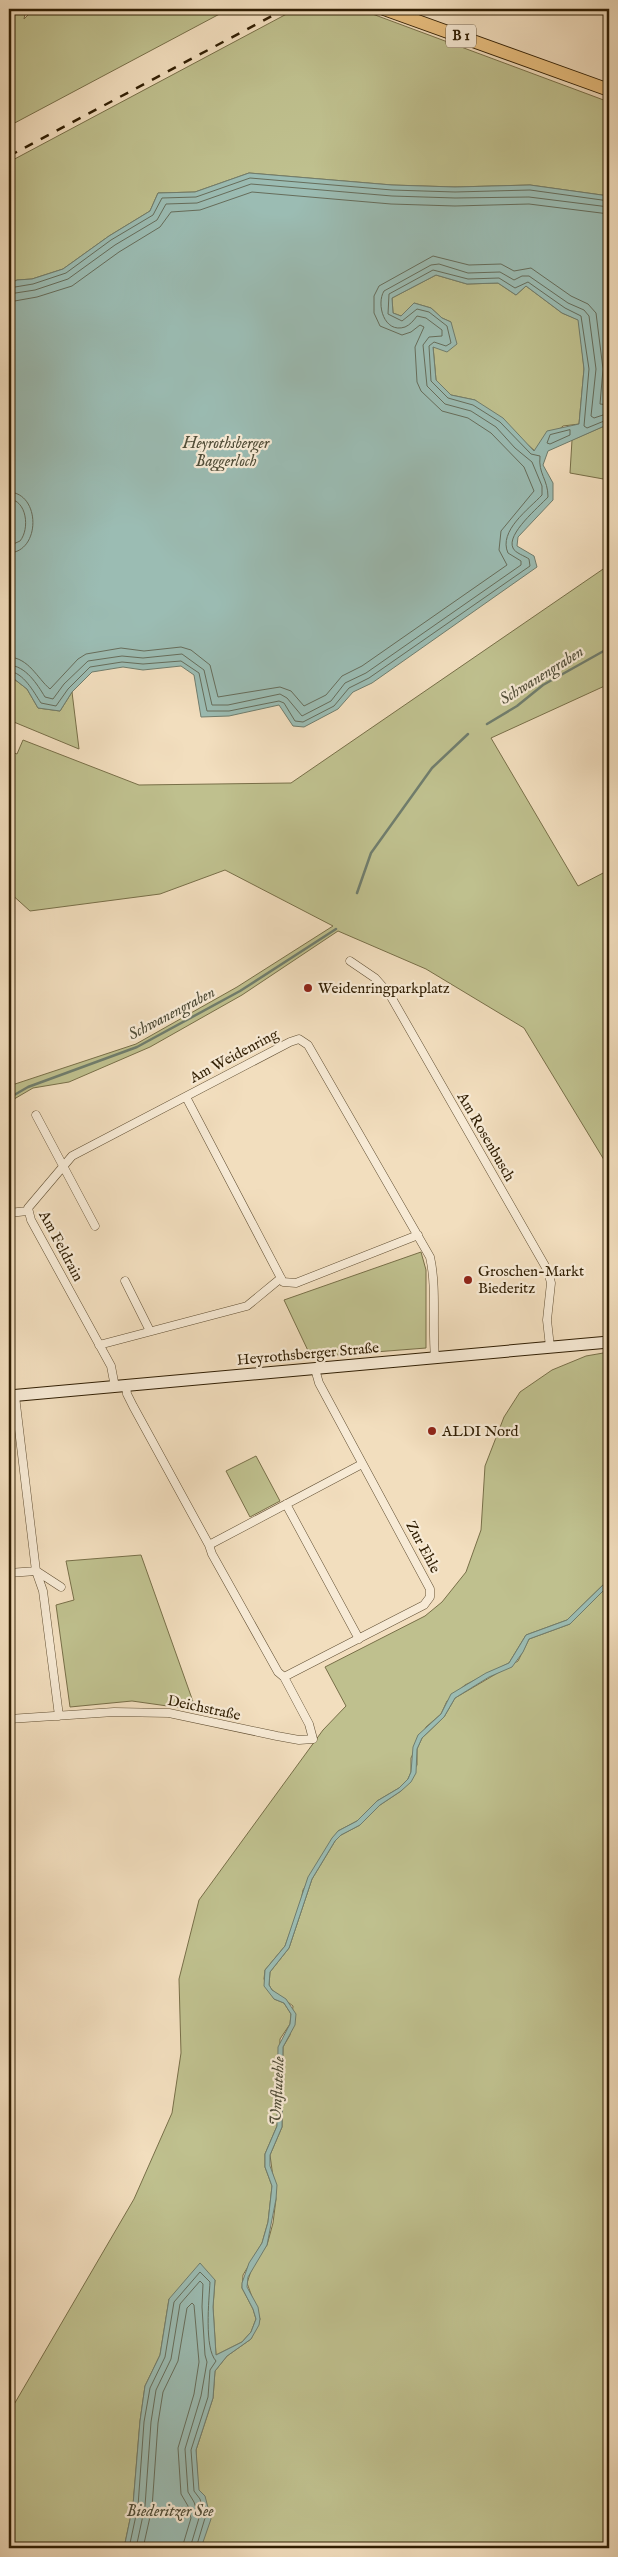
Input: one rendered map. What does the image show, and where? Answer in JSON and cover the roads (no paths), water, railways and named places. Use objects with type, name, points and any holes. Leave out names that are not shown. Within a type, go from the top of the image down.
[{"type":"main road","name":"B 1","points":[[384,9],[609,90]]},
{"type":"street","name":"Am Rosenbusch","points":[[350,960],[375,978],[390,995],[550,1277],[547,1328],[550,1347]]},
{"type":"street","name":"Am Weidenring","points":[[281,1278],[186,1097],[290,1042],[303,1040],[308,1045],[430,1257],[432,1265],[435,1358]]},
{"type":"street","name":"Am Feldrain","points":[[121,1386],[27,1211],[30,1204],[72,1156],[186,1097]]},
{"type":"street","points":[[36,1115],[95,1226]]},
{"type":"street","points":[[9,1213],[27,1211]]},
{"type":"street","points":[[99,1345],[248,1306],[281,1278],[287,1284],[295,1284],[418,1235]]},
{"type":"street","points":[[125,1281],[150,1331]]},
{"type":"street","name":"Heyrothsberger Straße","points":[[12,1396],[609,1342]]},
{"type":"street","name":"Zur Ehle","points":[[284,1677],[424,1605],[430,1597],[430,1589],[319,1383],[315,1369]]},
{"type":"street","points":[[121,1386],[210,1545],[212,1554],[273,1663],[284,1677]]},
{"type":"street","points":[[12,1396],[36,1571],[44,1591],[60,1716]]},
{"type":"street","points":[[210,1545],[362,1464]]},
{"type":"street","points":[[286,1504],[359,1639]]},
{"type":"street","points":[[9,1573],[36,1571],[61,1587]]},
{"type":"street","name":"Deichstraße","points":[[9,1720],[114,1712],[169,1712],[277,1736],[299,1740],[313,1739],[309,1724],[284,1677]]},
{"type":"water","name":"Heyrothsberger Baggerloch","points":[[249,173],[392,185],[455,187],[530,185],[609,196],[609,424],[548,451],[543,465],[553,483],[553,500],[518,537],[517,546],[534,556],[537,567],[372,683],[353,692],[338,709],[304,727],[293,726],[279,705],[229,716],[201,717],[194,675],[181,666],[143,670],[123,667],[92,672],[72,692],[60,711],[38,708],[27,689],[9,675],[9,536],[13,532],[13,513],[9,508],[9,284],[17,280],[32,279],[63,269],[109,236],[150,211],[158,193],[195,192]],"holes":[[[436,275],[467,284],[498,283],[516,295],[526,286],[562,313],[578,320],[584,369],[579,424],[547,431],[534,451],[503,418],[475,400],[451,395],[436,380],[433,347],[447,352],[457,344],[451,322],[442,318],[431,308],[414,303],[401,316],[393,313],[392,298]]]},
{"type":"water","name":"Biederitzer See","points":[[609,1575],[609,1585],[570,1624],[529,1639],[523,1652],[512,1667],[489,1677],[455,1698],[444,1717],[422,1738],[417,1749],[416,1773],[411,1782],[380,1805],[360,1825],[341,1835],[335,1841],[312,1879],[289,1948],[270,1972],[269,1985],[272,1990],[286,1999],[296,2014],[295,2025],[283,2047],[282,2127],[270,2155],[270,2166],[277,2185],[276,2199],[267,2245],[248,2277],[247,2287],[258,2307],[259,2325],[251,2339],[227,2356],[215,2371],[213,2398],[196,2450],[199,2490],[205,2496],[211,2519],[201,2548],[124,2548],[133,2505],[145,2386],[160,2355],[169,2299],[200,2263],[215,2280],[213,2307],[216,2355],[242,2342],[251,2332],[256,2319],[242,2288],[242,2283],[249,2263],[262,2243],[268,2222],[272,2186],[265,2167],[265,2154],[277,2126],[278,2047],[290,2024],[291,2014],[284,2003],[274,1999],[264,1986],[265,1970],[285,1946],[308,1877],[338,1831],[357,1821],[377,1801],[399,1788],[408,1779],[411,1772],[413,1747],[418,1735],[441,1714],[451,1694],[486,1673],[509,1663],[526,1635],[567,1620],[605,1583]]},
{"type":"waterway","name":"Schwanengraben","points":[[487,724],[517,706],[543,685],[609,648]]},
{"type":"waterway","name":"Schwanengraben","points":[[357,893],[371,853],[432,768],[468,734]]},
{"type":"waterway","name":"Schwanengraben","points":[[9,1098],[28,1087],[137,1047],[240,991],[336,929]]},
{"type":"railway","points":[[9,156],[285,9]]},
{"type":"place","name":"Weidenringparkplatz","points":[[308,988]]},
{"type":"place","name":"Groschen-Markt Biederitz","points":[[468,1280]]},
{"type":"place","name":"ALDI Nord","points":[[432,1431]]},
{"type":"water label","name":"Umflutehle","points":[[278,2091]]}]
